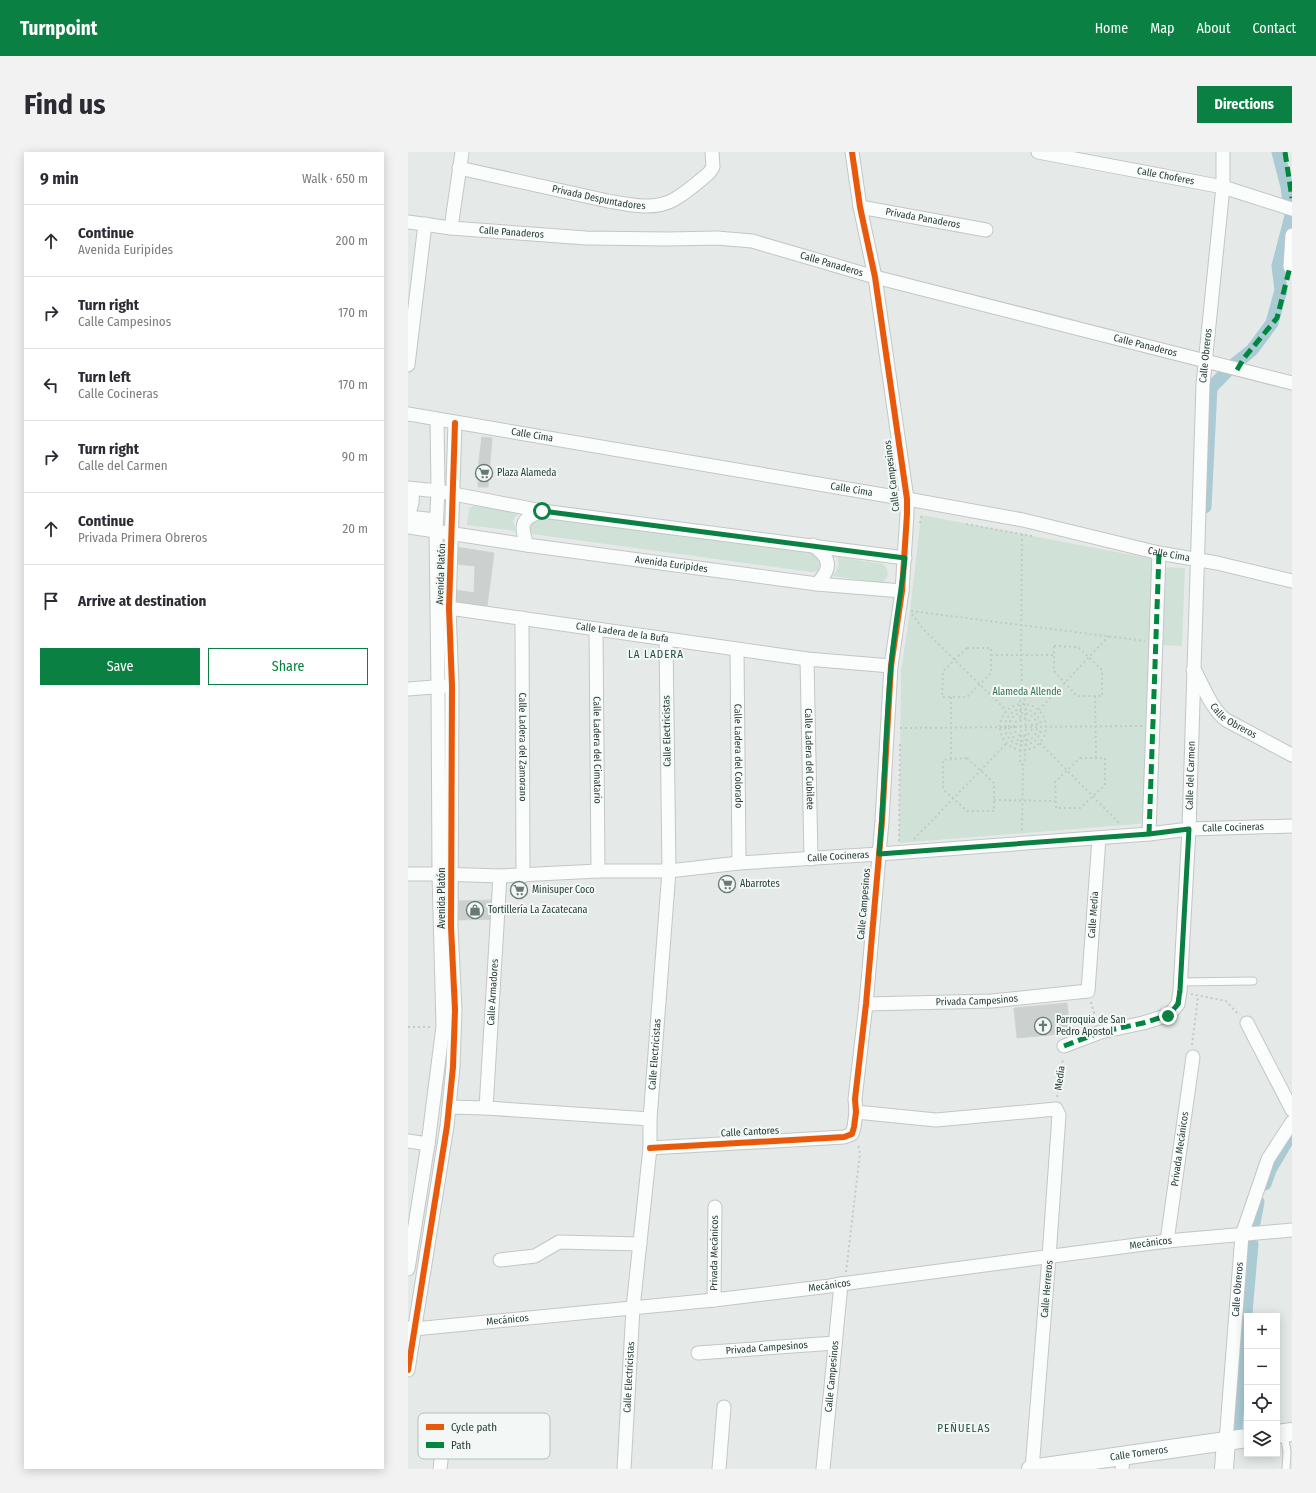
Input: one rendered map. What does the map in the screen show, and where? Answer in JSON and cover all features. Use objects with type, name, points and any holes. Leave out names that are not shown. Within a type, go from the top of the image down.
[{"type":"street","points":[[451,228],[462,152]]},
{"type":"street","name":"Privada Despuntadores","points":[[459,168],[608,201],[632,205],[658,205],[674,200],[709,173],[713,167],[712,152]]},
{"type":"street","name":"Calle Campesinos","points":[[852,152],[860,207],[875,277],[907,499],[905,558],[902,591],[891,666],[882,821],[856,1112],[852,1134]]},
{"type":"street","name":"Calle Choferes","points":[[1038,152],[1223,187],[1292,209]]},
{"type":"street","name":"Calle Obreros","points":[[1198,560],[1203,384],[1223,187],[1223,152]]},
{"type":"street","name":"Privada Panaderos","points":[[860,207],[986,230]]},
{"type":"street","name":"Calle Panaderos","points":[[408,222],[451,228],[586,238],[717,238],[752,241],[875,277],[1292,383]]},
{"type":"street","points":[[408,365],[425,224]]},
{"type":"street","points":[[1290,267],[1292,235]]},
{"type":"street","name":"Calle Cima","points":[[408,414],[1023,520],[1159,553],[1217,563],[1292,581]]},
{"type":"street","name":"Avenida Platón","points":[[408,1370],[411,1328],[449,1107],[453,1067],[455,1010],[451,927],[452,874],[445,686],[436,525],[438,491],[437,420]]},
{"type":"street","name":"Avenida Platón","points":[[408,1266],[428,1144],[443,1026],[439,874],[455,423]]},
{"type":"street","points":[[408,489],[438,491],[542,511],[905,558]]},
{"type":"street","points":[[408,489],[412,493],[413,499],[408,513]]},
{"type":"street","points":[[527,545],[523,534],[523,524],[529,516],[542,511]]},
{"type":"street","name":"Avenida Euripides","points":[[408,517],[436,525],[452,533],[527,545],[817,584],[902,591]]},
{"type":"street","name":"Avenida Euripides","points":[[408,527],[436,525]]},
{"type":"street","points":[[813,545],[824,554],[828,563],[826,573],[817,584]]},
{"type":"street","points":[[1149,834],[1159,553]]},
{"type":"street","name":"Calle del Carmen","points":[[1064,1046],[1101,1032],[1168,1016],[1178,1004],[1189,829],[1193,670],[1198,560]]},
{"type":"street","name":"Calle Ladera de la Bufa","points":[[449,608],[807,659],[891,666]]},
{"type":"street","name":"Calle Ladera del Zamorano","points":[[522,618],[523,876]]},
{"type":"street","name":"Calle Ladera del Cimatario","points":[[596,629],[598,871]]},
{"type":"street","name":"Calle Electricistas","points":[[624,1469],[633,1308],[650,1148],[650,1119],[669,871],[666,639]]},
{"type":"street","name":"Calle Ladera del Colorado","points":[[737,649],[739,863]]},
{"type":"street","name":"Calle Ladera del Cubilete","points":[[807,659],[811,859]]},
{"type":"street","name":"Calle Obreros","points":[[1193,670],[1218,714],[1226,720],[1292,755]]},
{"type":"street","points":[[408,689],[445,686]]},
{"type":"street","name":"Calle Cocineras","points":[[408,874],[523,876],[598,871],[669,871],[739,863],[1099,838],[1189,829],[1292,826]]},
{"type":"street","name":"Calle Media","points":[[1088,991],[1099,838]]},
{"type":"street","name":"Calle Armadores","points":[[486,1108],[500,876]]},
{"type":"street","name":"Privada Campesinos","points":[[866,1004],[992,1000],[1088,991]]},
{"type":"street","points":[[1247,1024],[1292,1110]]},
{"type":"street","name":"Privada Mecánicos","points":[[1167,1241],[1193,1057]]},
{"type":"street","points":[[449,1107],[486,1108],[650,1119]]},
{"type":"street","points":[[856,1112],[936,1120],[1056,1109]]},
{"type":"street","name":"Calle Herreros","points":[[1031,1469],[1049,1257],[1059,1115],[1056,1109]]},
{"type":"street","name":"Calle Obreros","points":[[1224,1469],[1246,1234],[1268,1159],[1292,1122]]},
{"type":"street","name":"Calle Cantores","points":[[650,1148],[844,1137],[852,1134]]},
{"type":"street","points":[[408,1141],[428,1144]]},
{"type":"street","name":"Privada Mecánicos","points":[[714,1300],[715,1207]]},
{"type":"street","name":"Mecánicos","points":[[411,1328],[714,1300],[1167,1241],[1292,1230]]},
{"type":"street","points":[[500,1260],[535,1256],[559,1242],[640,1244]]},
{"type":"street","name":"Calle Campesinos","points":[[823,1469],[841,1284]]},
{"type":"street","name":"Privada Campesinos","points":[[698,1353],[835,1343]]},
{"type":"street","points":[[719,1469],[724,1407]]},
{"type":"street","name":"Calle Torneros","points":[[1031,1469],[1123,1463],[1244,1439]]},
{"type":"lane","points":[[1180,986],[1253,981]]},
{"type":"lane","points":[[1284,1433],[1287,1452],[1286,1469]]},
{"type":"path","points":[[919,529],[921,515],[926,503]]},
{"type":"path","points":[[1022,765],[1025,762],[1025,703],[1022,683],[1021,655],[1023,520]]},
{"type":"path","points":[[909,616],[910,605]]},
{"type":"path","points":[[910,611],[1156,642]]},
{"type":"path","points":[[910,611],[923,629],[1006,710]]},
{"type":"path","points":[[1039,710],[1109,636]]},
{"type":"path","points":[[1054,646],[1078,646],[1102,670],[1102,696],[1077,696],[1054,671],[1054,655],[1054,646]]},
{"type":"path","points":[[966,648],[991,648],[991,672],[967,697],[942,697],[943,671],[954,659],[966,648]]},
{"type":"path","points":[[991,655],[1054,655]]},
{"type":"path","points":[[1021,833],[1022,765],[1020,762],[1020,691],[1022,683]]},
{"type":"path","points":[[1095,696],[1096,758]]},
{"type":"path","points":[[951,698],[951,759]]},
{"type":"path","points":[[1020,703],[1025,703],[1032,705],[1039,710],[1044,717],[1047,726],[1045,735],[1040,743],[1033,748],[1021,751],[1013,749],[1006,744],[1001,736],[999,727],[1000,718],[1006,710],[1020,703]]},
{"type":"path","points":[[1025,709],[1036,714],[1040,720],[1041,726],[1037,739],[1032,743],[1021,745],[1009,739],[1005,734],[1004,727],[1005,721],[1009,715],[1014,711],[1025,709]]},
{"type":"path","points":[[1020,713],[1025,713],[1033,717],[1037,726],[1034,736],[1025,741],[1021,741],[1012,737],[1008,727],[1012,718],[1020,713]]},
{"type":"path","points":[[1020,718],[1025,718],[1030,721],[1032,727],[1030,732],[1025,736],[1021,736],[1016,733],[1014,727],[1020,718]]},
{"type":"path","points":[[900,728],[1153,726]]},
{"type":"path","points":[[899,853],[900,736]]},
{"type":"path","points":[[1040,743],[1121,825]]},
{"type":"path","points":[[912,842],[1006,744]]},
{"type":"path","points":[[967,758],[980,770],[994,782],[994,811],[967,811],[943,789],[943,760],[967,758]]},
{"type":"path","points":[[1080,758],[1096,758],[1105,758],[1105,785],[1080,808],[1056,808],[1055,782],[1080,758]]},
{"type":"path","points":[[994,800],[1055,801]]},
{"type":"path","points":[[1180,986],[1198,996],[1226,1001],[1247,1024]]},
{"type":"path","points":[[1088,991],[1097,1025]]},
{"type":"path","points":[[1193,1057],[1192,1042],[1198,996]]},
{"type":"path","points":[[408,1027],[443,1026]]},
{"type":"path","points":[[846,1270],[851,1218],[860,1153],[858,1143],[852,1134]]},
{"type":"green space","points":[[475,504],[521,510],[513,520],[516,531],[467,525],[469,509]]},
{"type":"green space","name":"Alameda Allende","points":[[921,515],[1159,560],[1159,567],[1185,568],[1182,646],[1157,645],[1149,823],[899,843],[901,671],[910,611]]},
{"type":"green space","points":[[548,516],[812,553],[821,557],[824,565],[819,571],[811,572],[532,534],[528,524],[534,517]]},
{"type":"green space","points":[[838,557],[883,564],[888,574],[885,581],[882,583],[832,576],[838,568]]},
{"type":"building","name":"Plaza Alameda","points":[[482,437],[492,438],[488,487],[478,487]]},
{"type":"building","points":[[456,547],[494,553],[487,606],[456,602],[456,590],[474,593],[475,566],[456,564]]},
{"type":"building","name":"Tortillería La Zacatecana","points":[[494,900],[494,919],[456,920],[456,901]]},
{"type":"building","name":"Parroquia de San Pedro Apostol","points":[[1067,1003],[1070,1033],[1017,1038],[1014,1008]]},
{"type":"waterway","points":[[1205,507],[1211,388],[1231,367],[1252,350],[1272,323],[1281,290],[1278,266],[1291,216],[1287,187],[1278,152]]},
{"type":"waterway","points":[[1265,1184],[1270,1170],[1291,1134]]},
{"type":"waterway","points":[[1254,1223],[1258,1202]]},
{"type":"waterway","points":[[1236,1427],[1252,1244]]},
{"type":"marked path","points":[[1285,152],[1292,198]]},
{"type":"marked path","points":[[1237,370],[1244,358],[1277,318],[1290,267]]},
{"type":"marked path","points":[[1149,834],[1159,553]]},
{"type":"marked path","points":[[1064,1046],[1101,1032],[1143,1023],[1169,1015],[1178,1004],[1180,991]]},
{"type":"cycle path","points":[[650,1148],[844,1137],[852,1134],[854,1127],[856,1112],[855,1099],[866,1004],[882,821],[891,666],[902,591],[907,499],[875,277],[860,207],[852,152]]},
{"type":"cycle path","points":[[408,1370],[447,1126],[453,1067],[455,1010],[451,927],[452,686],[449,608],[455,423]]},
{"type":"place","name":"Plaza Alameda","points":[[484,473]]},
{"type":"place","name":"Abarrotes","points":[[727,884]]},
{"type":"place","name":"Minisuper Coco","points":[[519,890]]},
{"type":"place","name":"Tortillería La Zacatecana","points":[[475,910]]},
{"type":"place","name":"Parroquia de San Pedro Apostol","points":[[1043,1026]]},
{"type":"district","name":"LA LADERA","points":[[656,654]]},
{"type":"district","name":"PEÑUELAS","points":[[964,1428]]},
{"type":"route","points":[[542,511],[905,558],[902,591],[891,666],[879,854],[1149,834],[1189,829],[1180,990],[1178,1004],[1168,1016]]}]
